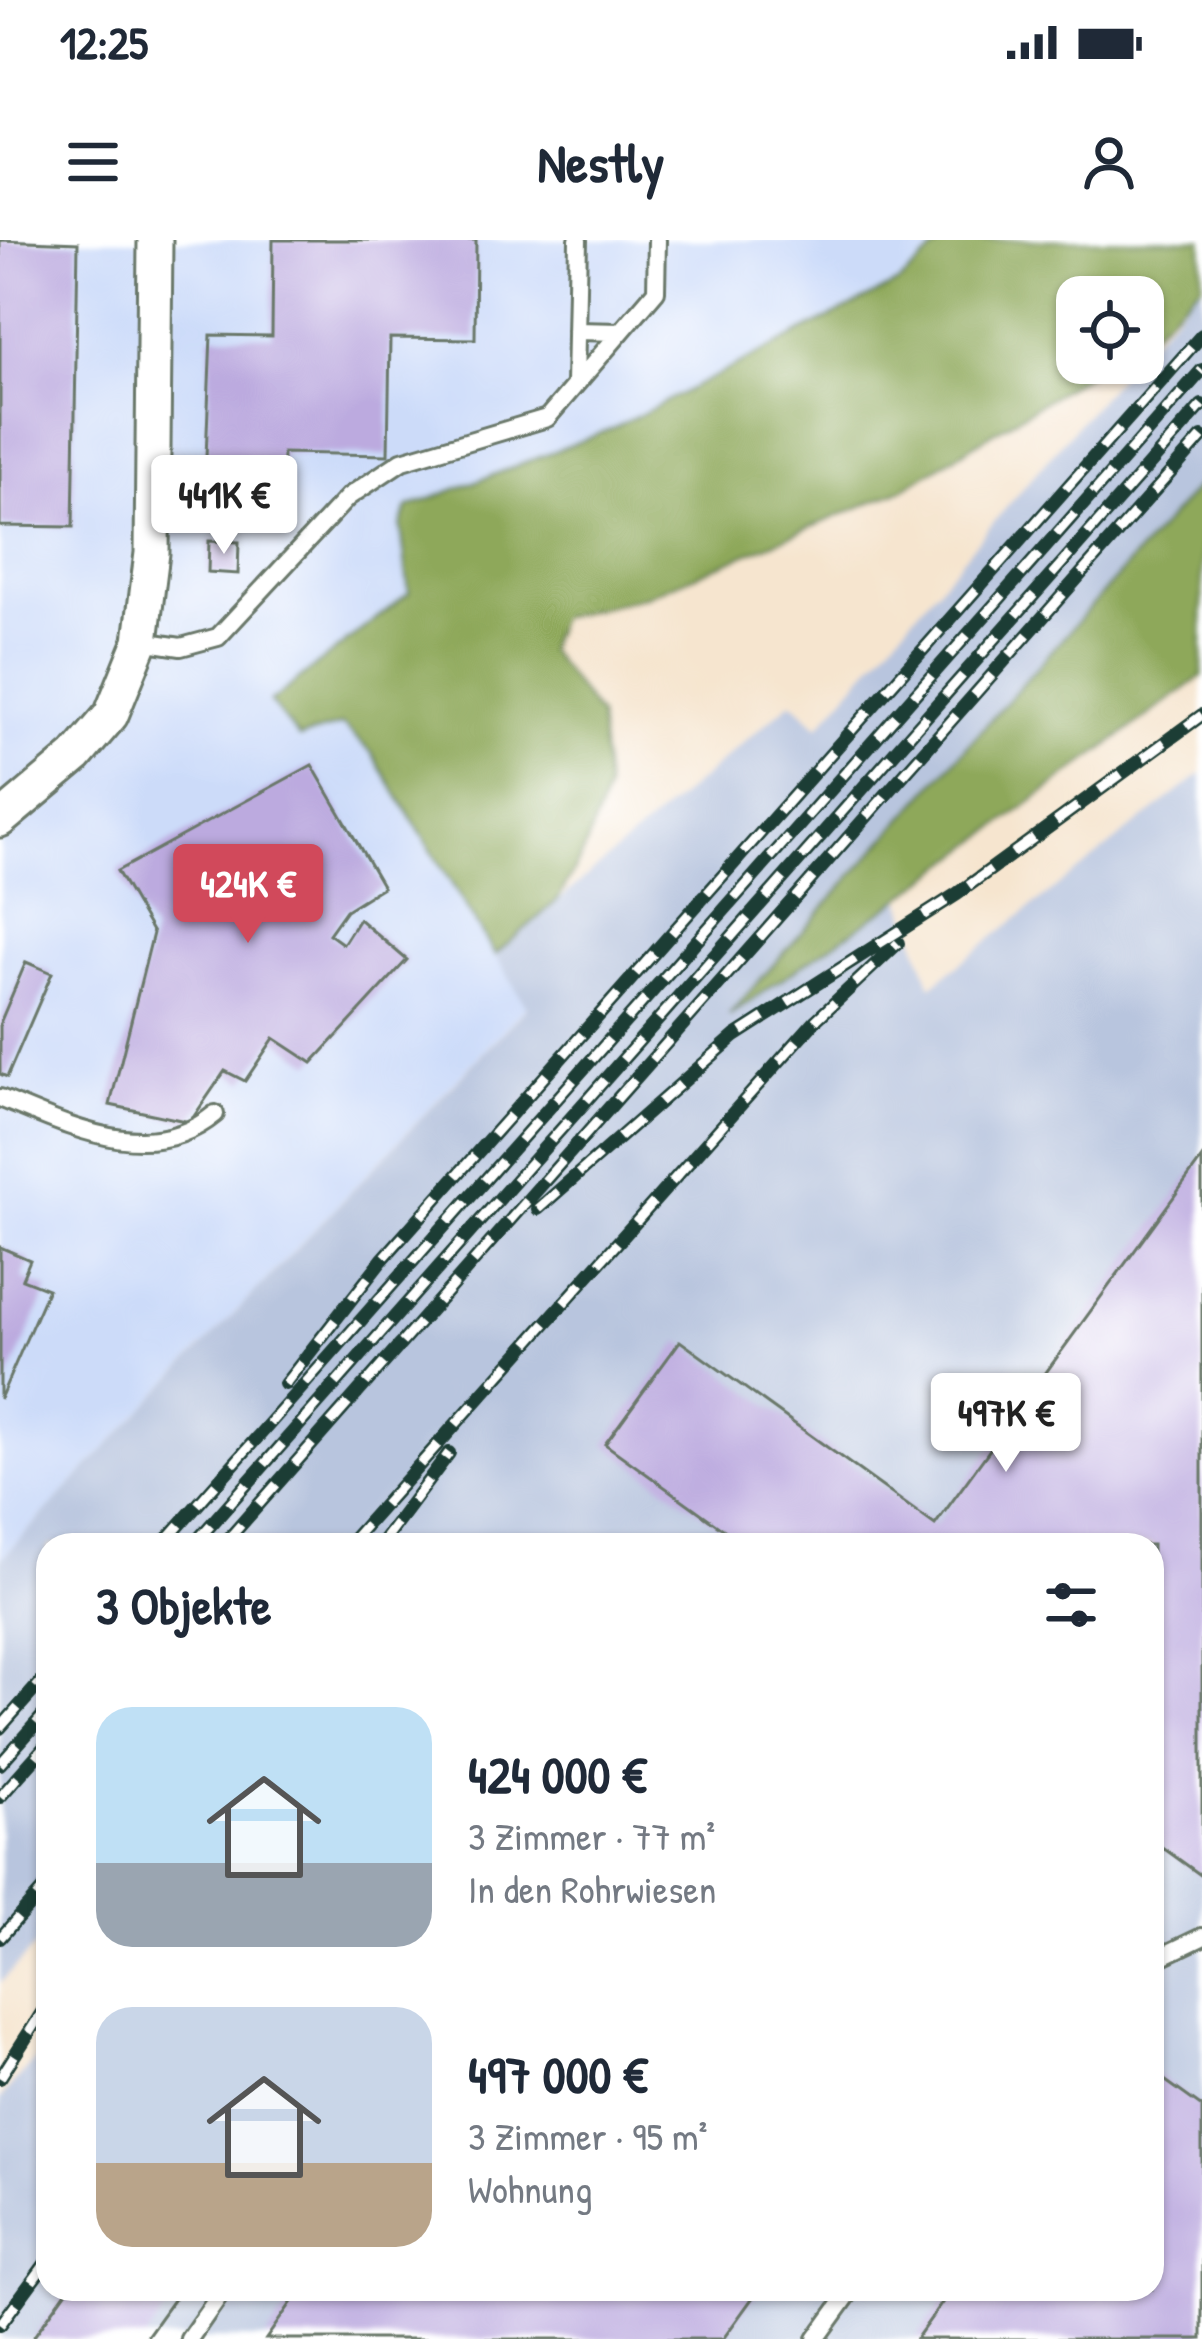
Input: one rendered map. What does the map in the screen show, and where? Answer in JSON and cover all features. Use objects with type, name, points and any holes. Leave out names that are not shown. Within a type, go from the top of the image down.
[{"type":"street","points":[[0,820],[76,756],[111,715],[141,641],[152,553],[155,240]]},
{"type":"lane","points":[[575,385],[578,240]]},
{"type":"lane","points":[[141,641],[182,646],[218,637],[347,497],[402,461],[547,418],[656,291],[657,240]]},
{"type":"lane","points":[[576,331],[621,332]]},
{"type":"lane","points":[[0,1099],[85,1132],[155,1143],[194,1131],[215,1114]]},
{"type":"lane","points":[[1164,1955],[1202,1937]]},
{"type":"lane","points":[[189,2339],[216,2301]]},
{"type":"lane","points":[[816,2339],[843,2301]]},
{"type":"shaded area","points":[[0,240],[946,240],[900,282],[612,429],[407,508],[401,528],[410,593],[342,725],[372,753],[527,1006],[0,1560]]},
{"type":"shaded area","points":[[1202,284],[1202,481],[733,1010],[901,898],[931,986],[1202,773],[1202,2339],[0,2339],[0,2099],[36,2058],[36,2301],[1164,2301],[1164,1533],[36,1533],[36,1946],[0,1983],[0,1560],[527,1007],[495,955],[792,701],[819,726],[1112,384],[1164,384],[1164,325]]},
{"type":"green space","points":[[946,240],[1202,240],[1202,284],[1164,319],[1164,276],[1056,276],[1056,384],[1071,384],[901,490],[645,596],[559,618],[547,649],[599,716],[606,790],[584,852],[558,900],[495,955],[372,753],[342,725],[299,738],[270,702],[409,593],[401,527],[407,508],[612,429],[900,282]]},
{"type":"green space","points":[[1202,481],[1202,676],[901,898],[729,1015]]},
{"type":"building","points":[[0,240],[78,243],[73,527],[0,526]]},
{"type":"building","points":[[273,240],[476,240],[475,339],[390,338],[388,455],[283,453],[282,507],[204,506],[211,335],[272,336]]},
{"type":"building","points":[[209,541],[239,542],[238,574],[208,572]]},
{"type":"building","points":[[312,765],[383,887],[346,910],[329,934],[343,944],[359,919],[407,960],[312,1063],[274,1038],[245,1081],[225,1071],[190,1122],[110,1105],[153,933],[117,871]]},
{"type":"building","points":[[26,962],[52,973],[7,1077],[0,1074],[0,1023]]},
{"type":"building","points":[[1202,1158],[1202,1876],[1164,1849],[1164,1533],[728,1533],[605,1444],[680,1341],[935,1525]]},
{"type":"building","points":[[0,1247],[30,1260],[22,1279],[48,1289],[0,1399]]},
{"type":"building","points":[[1164,2080],[1202,2107],[1202,2339],[916,2339],[943,2301],[1164,2301]]},
{"type":"building","points":[[59,2301],[172,2301],[145,2339],[32,2339]]},
{"type":"building","points":[[293,2301],[750,2301],[723,2339],[266,2339]]},
{"type":"railway","points":[[285,1384],[382,1260],[1202,335]]},
{"type":"railway","points":[[173,1533],[1202,370]]},
{"type":"railway","points":[[204,1533],[1202,405]]},
{"type":"railway","points":[[234,1533],[1202,437]]},
{"type":"railway","points":[[538,1209],[735,1036],[957,894],[1202,715]]},
{"type":"railway","points":[[359,1533],[816,1020],[898,943]]},
{"type":"railway","points":[[389,1533],[449,1453]]},
{"type":"railway","points":[[0,1728],[36,1688]]},
{"type":"railway","points":[[0,1764],[36,1724]]},
{"type":"railway","points":[[0,1797],[36,1756]]},
{"type":"railway","points":[[0,1938],[36,1898]]},
{"type":"railway","points":[[0,2078],[36,2022]]},
{"type":"railway","points":[[0,2325],[36,2276]]}]
